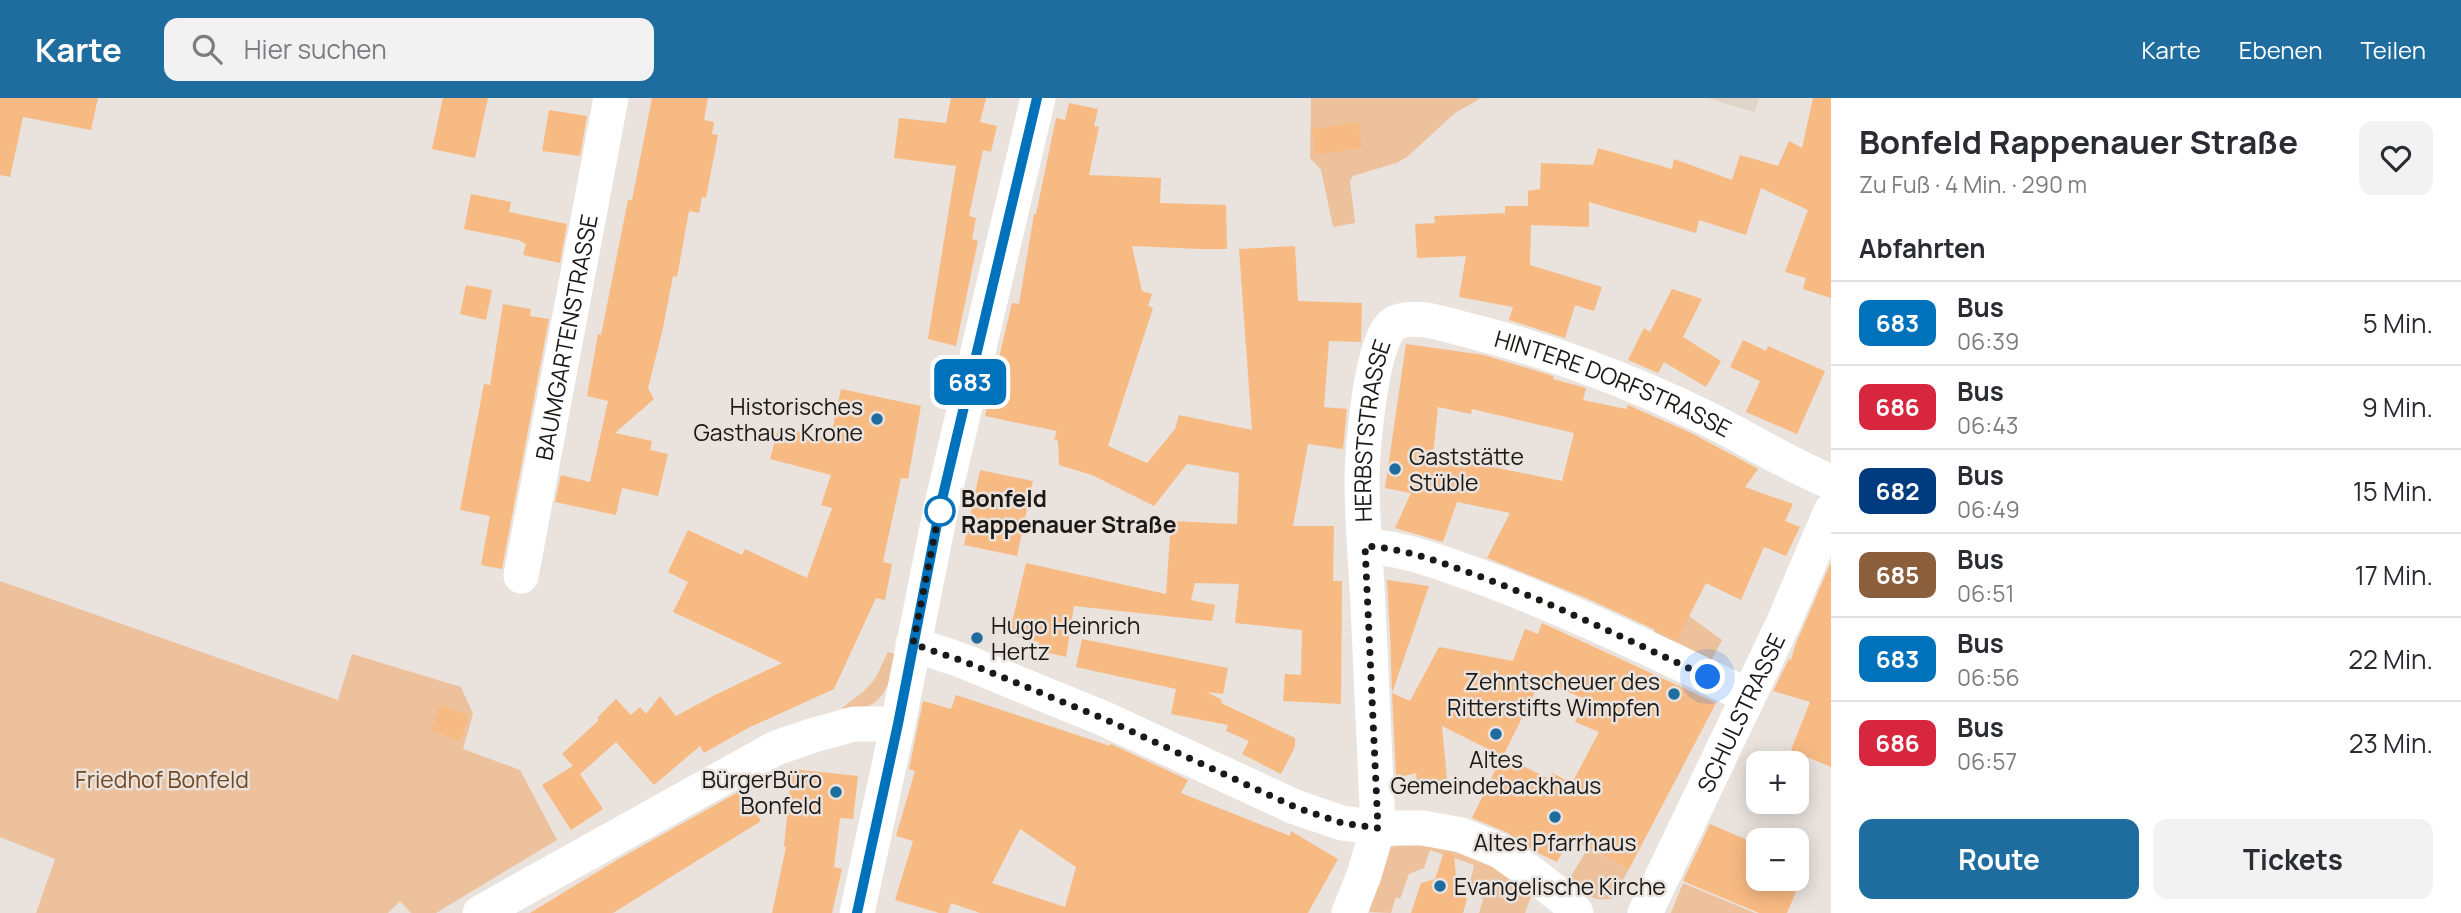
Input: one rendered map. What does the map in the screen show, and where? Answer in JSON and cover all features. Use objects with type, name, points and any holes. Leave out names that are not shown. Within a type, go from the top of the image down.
[{"type":"street","name":"BAUMGARTENSTRASSE","points":[[522,576],[611,98]]},
{"type":"street","points":[[857,913],[959,426],[1038,98]]},
{"type":"street","name":"HINTERE DORFSTRASSE","points":[[1387,329],[1394,323],[1408,319],[1443,324],[1595,368],[1701,415],[1831,482]]},
{"type":"street","name":"HERBSTSTRASSE","points":[[1349,913],[1378,828],[1362,477],[1366,429],[1379,348],[1387,329]]},
{"type":"street","name":"SCHULSTRASSE","points":[[1645,913],[1783,624],[1831,511]]},
{"type":"street","points":[[1365,546],[1386,547],[1423,556],[1522,592],[1748,696]]},
{"type":"street","points":[[913,644],[963,661],[1107,720],[1295,807],[1342,823],[1378,828],[1423,828],[1461,835],[1500,851],[1569,903],[1576,913]]},
{"type":"street","points":[[480,913],[776,748],[854,724],[898,724]]},
{"type":"shaded area","points":[[1707,98],[1759,98],[1755,112]]},
{"type":"green space","points":[[1311,98],[1481,98],[1455,113],[1407,157],[1353,176],[1350,181],[1355,223],[1333,227],[1321,170],[1310,158]]},
{"type":"green space","name":"Friedhof Bonfeld","points":[[0,581],[338,700],[352,654],[461,687],[473,714],[463,749],[520,770],[557,840],[436,913],[411,913],[400,901],[388,913],[36,913],[55,859],[0,837]]},
{"type":"green space","points":[[1689,616],[1722,640],[1711,661],[1653,634],[1658,623]]},
{"type":"green space","points":[[888,652],[898,655],[891,678],[881,696],[866,707],[842,708],[875,679]]},
{"type":"green space","points":[[1418,842],[1448,848],[1480,860],[1509,876],[1531,897],[1525,913],[1479,913],[1483,900],[1470,883],[1474,865],[1430,850],[1424,868],[1409,874],[1400,899],[1396,897],[1391,913],[1369,912],[1390,847]]},
{"type":"green space","points":[[1588,848],[1629,869],[1613,898],[1594,898],[1570,878]]},
{"type":"green space","points":[[1683,883],[1755,913],[1671,913]]},
{"type":"building","points":[[0,98],[98,98],[91,130],[23,117],[10,177],[0,175]]},
{"type":"building","points":[[443,98],[488,98],[475,158],[432,149]]},
{"type":"building","points":[[652,98],[708,98],[704,120],[714,122],[712,134],[718,135],[706,198],[702,197],[699,213],[689,211],[677,277],[673,276],[648,388],[654,399],[615,433],[652,441],[650,450],[668,454],[658,496],[622,488],[616,515],[555,502],[561,475],[590,482],[608,401],[587,396],[598,334],[601,335],[628,200],[632,200]]},
{"type":"building","points":[[951,98],[986,98],[980,122],[997,126],[991,152],[983,150],[969,216],[976,218],[972,239],[978,241],[956,346],[928,339],[956,166],[894,158],[899,118],[946,123]]},
{"type":"building","points":[[1813,98],[1831,98],[1831,298],[1803,289],[1806,278],[1785,272],[1808,210],[1761,188],[1746,235],[1699,220],[1696,233],[1589,202],[1589,227],[1531,225],[1530,265],[1602,287],[1594,311],[1575,305],[1565,338],[1509,320],[1513,307],[1459,297],[1466,256],[1417,258],[1415,224],[1435,223],[1434,216],[1505,213],[1505,206],[1528,206],[1528,191],[1540,189],[1541,163],[1593,165],[1598,148],[1672,169],[1674,159],[1732,180],[1740,155],[1778,166],[1789,141],[1802,148]]},
{"type":"building","points":[[1069,103],[1098,109],[1094,126],[1099,127],[1089,175],[1161,178],[1160,203],[1226,205],[1227,249],[1132,246],[1142,291],[1152,294],[1148,306],[1153,308],[1108,446],[1147,463],[1175,429],[1179,415],[1252,430],[1239,249],[1295,246],[1298,301],[1362,303],[1361,342],[1329,341],[1324,407],[1347,409],[1343,449],[1308,444],[1293,526],[1334,526],[1333,581],[1342,581],[1341,704],[1283,701],[1285,674],[1301,675],[1302,630],[1235,623],[1239,584],[1195,583],[1191,600],[1215,605],[1212,621],[1074,606],[1066,657],[1037,650],[1039,642],[1009,635],[1026,563],[1166,594],[1171,521],[1237,524],[1239,473],[1187,464],[1154,506],[1092,475],[1059,465],[1058,441],[1054,439],[1057,431],[985,416],[1012,303],[1019,304],[1034,214],[1056,118],[1065,120]]},
{"type":"building","points":[[549,110],[587,116],[580,156],[542,151]]},
{"type":"building","points":[[1358,122],[1362,148],[1316,155],[1312,129]]},
{"type":"building","points":[[471,194],[511,202],[509,212],[567,224],[560,263],[523,255],[526,244],[518,240],[464,229]]},
{"type":"building","points":[[466,285],[492,290],[486,320],[460,314]]},
{"type":"building","points":[[1672,289],[1702,299],[1683,337],[1721,361],[1706,387],[1664,362],[1658,373],[1628,360],[1644,328],[1650,332]]},
{"type":"building","points":[[503,304],[531,309],[530,316],[549,319],[502,569],[481,565],[490,516],[460,510],[484,384],[490,385]]},
{"type":"building","points":[[1743,340],[1766,351],[1768,346],[1825,371],[1797,434],[1746,412],[1760,381],[1730,367]]},
{"type":"building","points":[[1406,344],[1484,355],[1550,375],[1553,379],[1586,388],[1583,400],[1626,409],[1628,405],[1691,433],[1758,469],[1745,487],[1793,504],[1785,521],[1800,527],[1786,556],[1764,547],[1741,600],[1706,583],[1677,640],[1586,598],[1487,558],[1510,513],[1457,502],[1443,542],[1395,528],[1411,493],[1385,488]],"holes":[[[1438,407],[1471,414],[1472,409],[1574,433],[1562,481],[1433,455]]]},
{"type":"building","points":[[841,389],[921,406],[908,479],[901,478],[883,562],[892,564],[885,600],[876,598],[834,689],[748,728],[704,753],[700,746],[654,785],[616,742],[580,774],[603,809],[571,830],[542,785],[573,766],[562,754],[599,720],[597,718],[616,699],[631,715],[640,707],[646,714],[660,696],[676,716],[782,663],[673,612],[688,582],[668,572],[688,530],[742,555],[745,549],[807,578],[832,508],[821,505],[831,475],[770,459],[779,426],[830,440]]},
{"type":"building","points":[[980,470],[1033,481],[1017,556],[964,545]]},
{"type":"building","points":[[1831,562],[1831,767],[1809,758],[1809,751],[1791,750],[1810,702],[1773,691],[1789,659],[1791,660]]},
{"type":"building","points":[[1387,580],[1429,586],[1392,693],[1390,633]]},
{"type":"building","points":[[1542,623],[1716,703],[1629,869],[1570,838],[1557,862],[1508,833],[1472,818],[1502,756],[1442,726],[1447,779],[1417,784],[1416,773],[1396,778],[1392,693],[1410,701],[1439,647],[1513,661],[1525,629],[1538,634]],"holes":[[[1539,681],[1586,699],[1575,722],[1599,732],[1572,783],[1552,773],[1549,779],[1503,756],[1523,716],[1525,717]]]},
{"type":"building","points":[[1082,639],[1228,668],[1223,694],[1207,692],[1222,700],[1221,703],[1295,738],[1295,747],[1281,774],[1242,754],[1249,741],[1226,731],[1228,725],[1171,714],[1176,689],[1076,667]]},
{"type":"building","points":[[956,695],[1110,746],[1111,744],[1188,780],[1181,793],[1290,836],[1291,831],[1338,859],[1308,913],[980,913],[951,903],[948,913],[939,913],[895,900],[913,841],[896,836],[915,771],[909,769],[923,701],[951,709]],"holes":[[[1020,829],[1076,867],[1065,907],[992,883]]]},
{"type":"building","points":[[440,705],[469,715],[460,741],[431,731]]},
{"type":"building","points":[[792,769],[858,776],[853,819],[840,818],[834,867],[842,869],[832,913],[772,913],[786,847]]},
{"type":"building","points":[[742,790],[761,821],[613,913],[530,913],[617,860]]},
{"type":"building","points":[[1710,824],[1746,839],[1746,891],[1796,891],[1787,913],[1759,913],[1683,881]]},
{"type":"building","name":"Evangelische Kirche","points":[[1444,852],[1454,854],[1457,888],[1467,899],[1463,913],[1411,913],[1421,883],[1435,879]]},
{"type":"bus line","name":"683","points":[[857,913],[898,724],[940,508],[1037,98]]},
{"type":"place","name":"Historisches Gasthaus Krone","points":[[877,419]]},
{"type":"place","name":"Gaststätte Stüble","points":[[1395,469]]},
{"type":"place","name":"Bonfeld Rappenauer Straße","points":[[940,511]]},
{"type":"place","name":"Hugo Heinrich Hertz","points":[[977,638]]},
{"type":"place","name":"Zehntscheuer des Ritterstifts Wimpfen","points":[[1674,694]]},
{"type":"place","name":"Altes Gemeindebackhaus","points":[[1496,734]]},
{"type":"place","name":"BürgerBüro Bonfeld","points":[[836,792]]},
{"type":"place","name":"Altes Pfarrhaus","points":[[1555,817]]},
{"type":"place","name":"Evangelische Kirche","points":[[1440,886]]},
{"type":"route","points":[[940,511],[940,508],[913,644],[963,661],[1107,720],[1295,807],[1342,823],[1378,828],[1365,546],[1386,547],[1423,556],[1522,592],[1708,677]]}]
